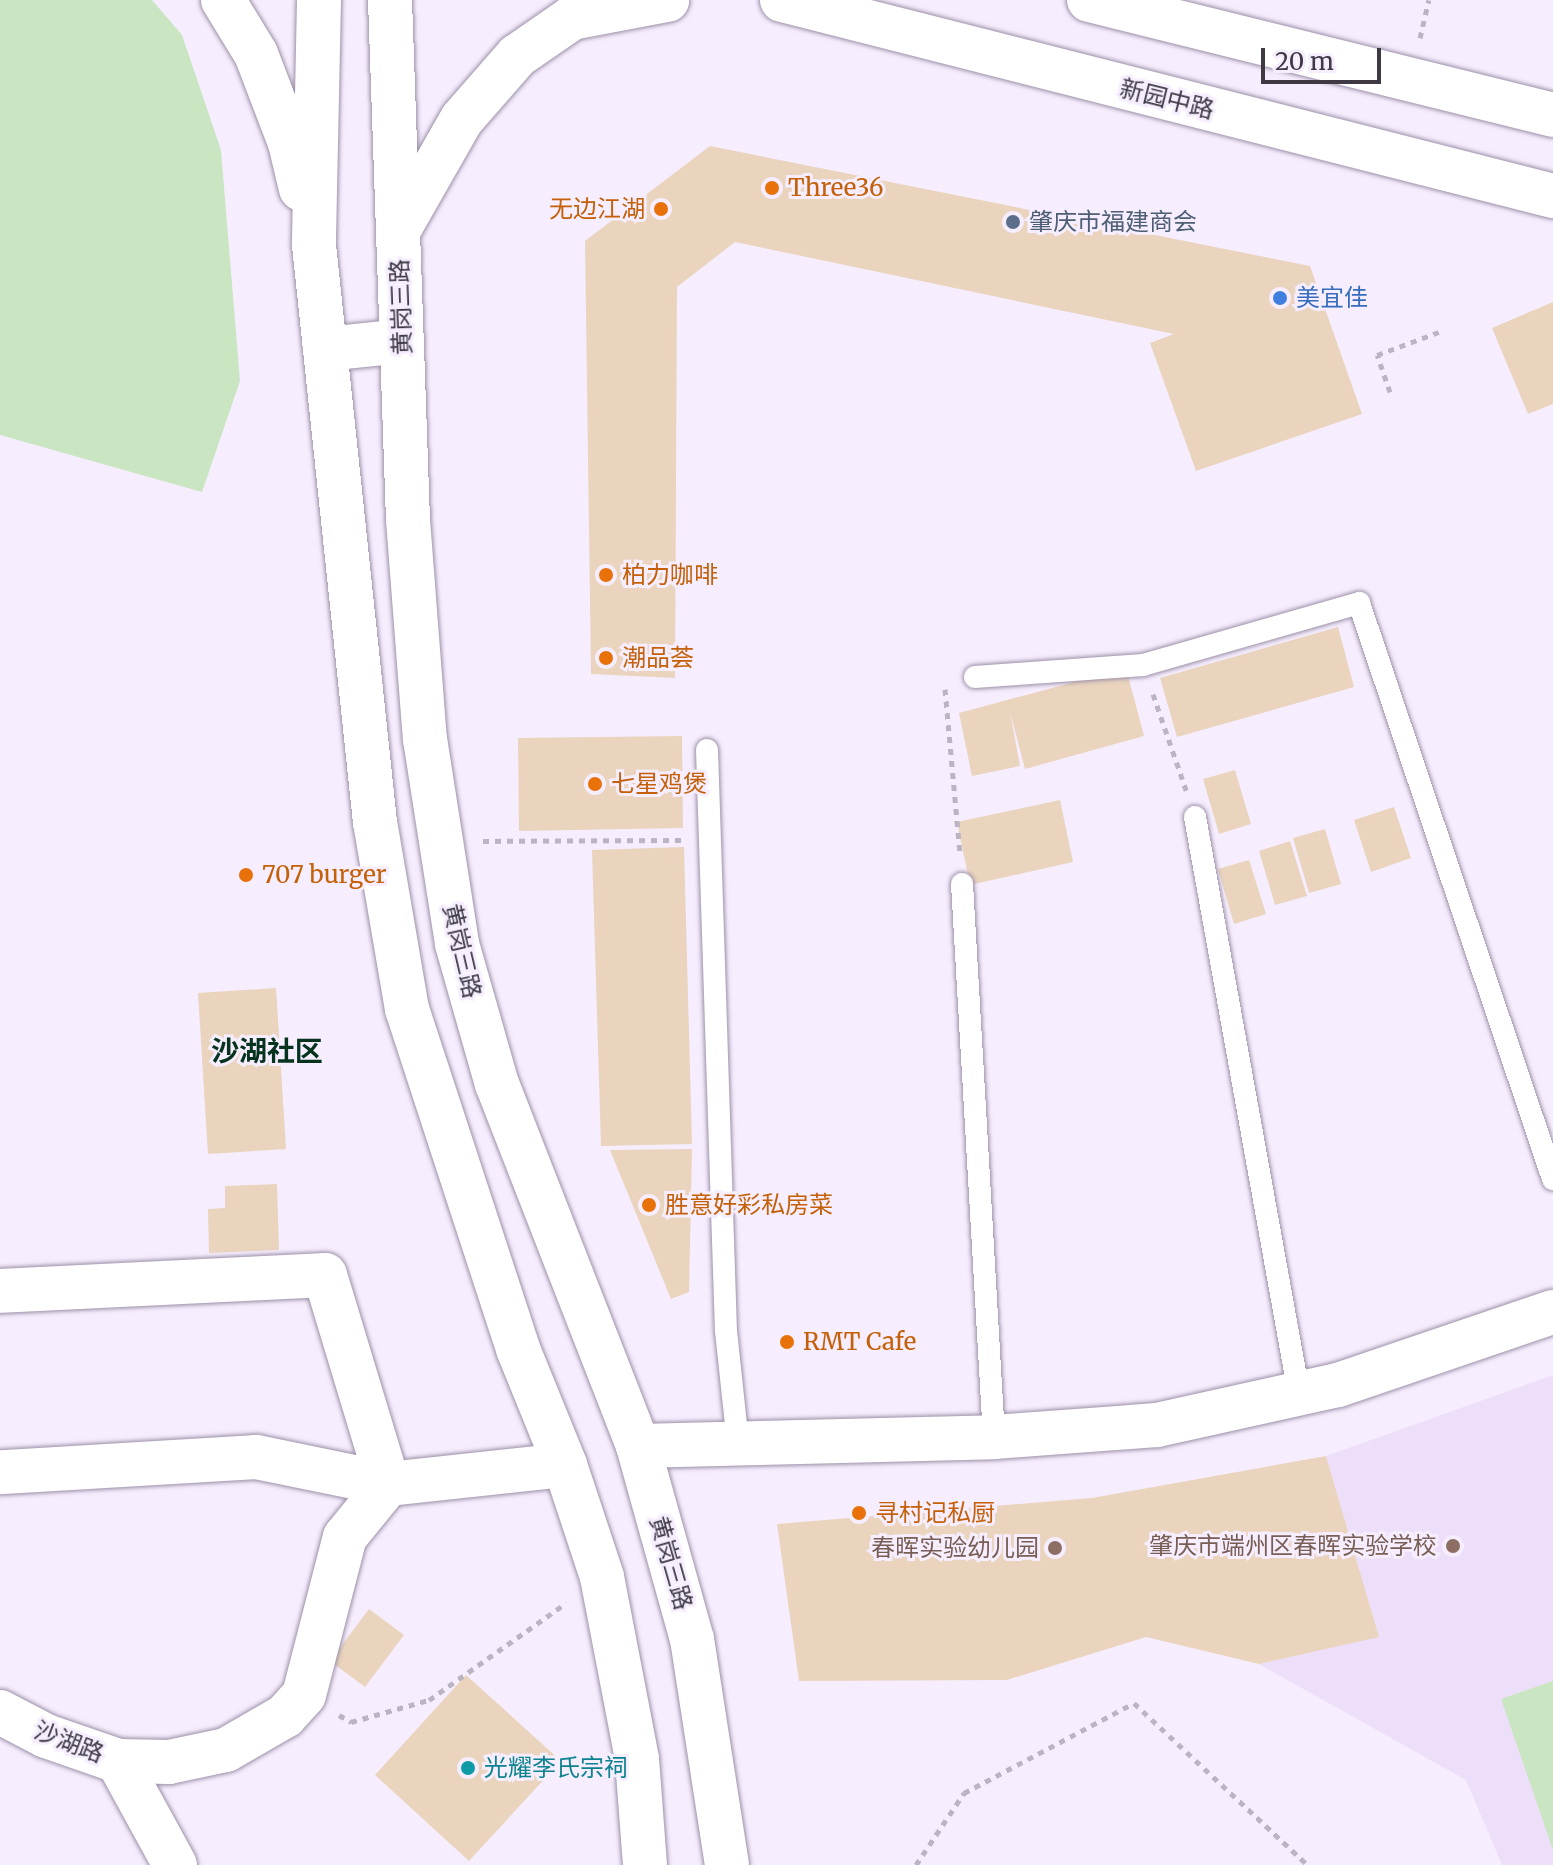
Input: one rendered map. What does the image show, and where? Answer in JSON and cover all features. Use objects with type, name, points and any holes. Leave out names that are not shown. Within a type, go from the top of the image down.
[{"type":"main road","points":[[223,0],[256,54],[290,143],[314,245],[375,822],[407,1009],[518,1349],[565,1465],[602,1577],[637,1759],[645,1865]]},
{"type":"main road","points":[[314,245],[319,0]]},
{"type":"main road","name":"黄岗三路","points":[[390,0],[408,520],[425,739],[457,944],[497,1084],[638,1446],[692,1639],[727,1865]]},
{"type":"main road","points":[[398,231],[462,119],[517,56],[572,18],[667,0]]},
{"type":"main road","name":"新园中路","points":[[782,0],[871,12],[1553,196]]},
{"type":"main road","points":[[1089,0],[1553,115]]},
{"type":"main road","points":[[325,349],[402,341]]},
{"type":"main road","points":[[0,1291],[325,1275],[388,1484]]},
{"type":"main road","points":[[638,1446],[994,1437],[1157,1425],[1299,1394],[1553,1312]]},
{"type":"main road","points":[[0,1472],[256,1457],[388,1484],[565,1465]]},
{"type":"main road","points":[[118,1761],[169,1762],[226,1750],[285,1716],[304,1695],[345,1537],[388,1484]]},
{"type":"main road","name":"沙湖路","points":[[0,1712],[46,1736],[118,1761],[175,1865]]},
{"type":"lane","points":[[975,677],[1143,665],[1359,603],[1553,1179]]},
{"type":"lane","points":[[707,750],[726,1331],[738,1444]]},
{"type":"lane","points":[[1195,817],[1299,1394]]},
{"type":"lane","points":[[962,884],[994,1437]]},
{"type":"path","points":[[1390,392],[1377,355],[1439,332]]},
{"type":"path","points":[[1143,665],[1195,817]]},
{"type":"path","points":[[945,687],[962,884]]},
{"type":"path","points":[[441,841],[710,840]]},
{"type":"path","points":[[304,1695],[351,1722],[429,1700],[602,1577]]},
{"type":"path","points":[[916,1865],[964,1793],[1134,1703],[1308,1865]]},
{"type":"shaded area","name":"肇庆市端州区春晖实验学校","points":[[1553,1375],[1553,1865],[1502,1865],[1466,1780],[1259,1664],[1378,1636],[1326,1456]]},
{"type":"green space","points":[[0,0],[152,0],[182,35],[221,150],[240,381],[202,492],[0,435]]},
{"type":"green space","points":[[1553,1681],[1553,1850],[1501,1699]]},
{"type":"building","points":[[710,146],[1310,266],[1362,414],[1196,471],[1150,343],[1174,334],[735,242],[677,287],[675,678],[591,674],[585,241]]},
{"type":"building","points":[[1553,302],[1553,404],[1528,414],[1492,328]]},
{"type":"building","points":[[1338,627],[1354,687],[1177,737],[1160,678]]},
{"type":"building","points":[[1126,668],[1144,736],[1025,769],[1010,712],[1020,766],[972,776],[959,713]]},
{"type":"building","points":[[682,736],[683,828],[519,831],[518,738]]},
{"type":"building","points":[[1235,770],[1251,824],[1219,834],[1203,779]]},
{"type":"building","points":[[1060,800],[1073,862],[970,885],[957,822]]},
{"type":"building","points":[[1394,807],[1411,858],[1371,872],[1354,820]]},
{"type":"building","points":[[1325,829],[1341,884],[1309,893],[1293,838]]},
{"type":"building","points":[[1290,841],[1307,896],[1275,905],[1259,851]]},
{"type":"building","points":[[684,847],[692,1144],[601,1146],[592,850]]},
{"type":"building","points":[[1249,860],[1266,914],[1234,924],[1218,869]]},
{"type":"building","points":[[276,988],[286,1149],[208,1154],[198,993]]},
{"type":"building","points":[[692,1149],[689,1292],[671,1299],[610,1150]]},
{"type":"building","points":[[277,1184],[279,1250],[209,1253],[208,1209],[225,1208],[225,1186]]},
{"type":"building","points":[[1326,1456],[1379,1637],[1259,1664],[1146,1637],[1007,1680],[799,1681],[777,1524],[1092,1498]]},
{"type":"building","points":[[369,1609],[404,1635],[365,1687],[330,1661]]},
{"type":"building","name":"光耀李氏宗祠","points":[[466,1675],[561,1761],[469,1861],[375,1775]]},
{"type":"place","name":"Three36","points":[[772,188]]},
{"type":"place","name":"无边江湖","points":[[661,209]]},
{"type":"place","name":"肇庆市福建商会","points":[[1013,222]]},
{"type":"place","name":"美宜佳","points":[[1280,298]]},
{"type":"place","name":"柏力咖啡","points":[[606,575]]},
{"type":"place","name":"潮品荟","points":[[606,658]]},
{"type":"place","name":"七星鸡煲","points":[[595,784]]},
{"type":"place","name":"707 burger","points":[[246,875]]},
{"type":"place","name":"胜意好彩私房菜","points":[[649,1205]]},
{"type":"place","name":"RMT Cafe","points":[[787,1342]]},
{"type":"place","name":"寻村记私厨","points":[[859,1513]]},
{"type":"place","name":"肇庆市端州区春晖实验学校","points":[[1453,1546]]},
{"type":"place","name":"春晖实验幼儿园","points":[[1055,1548]]},
{"type":"place","name":"光耀李氏宗祠","points":[[468,1768]]},
{"type":"district","name":"沙湖社区","points":[[267,1051]]}]
